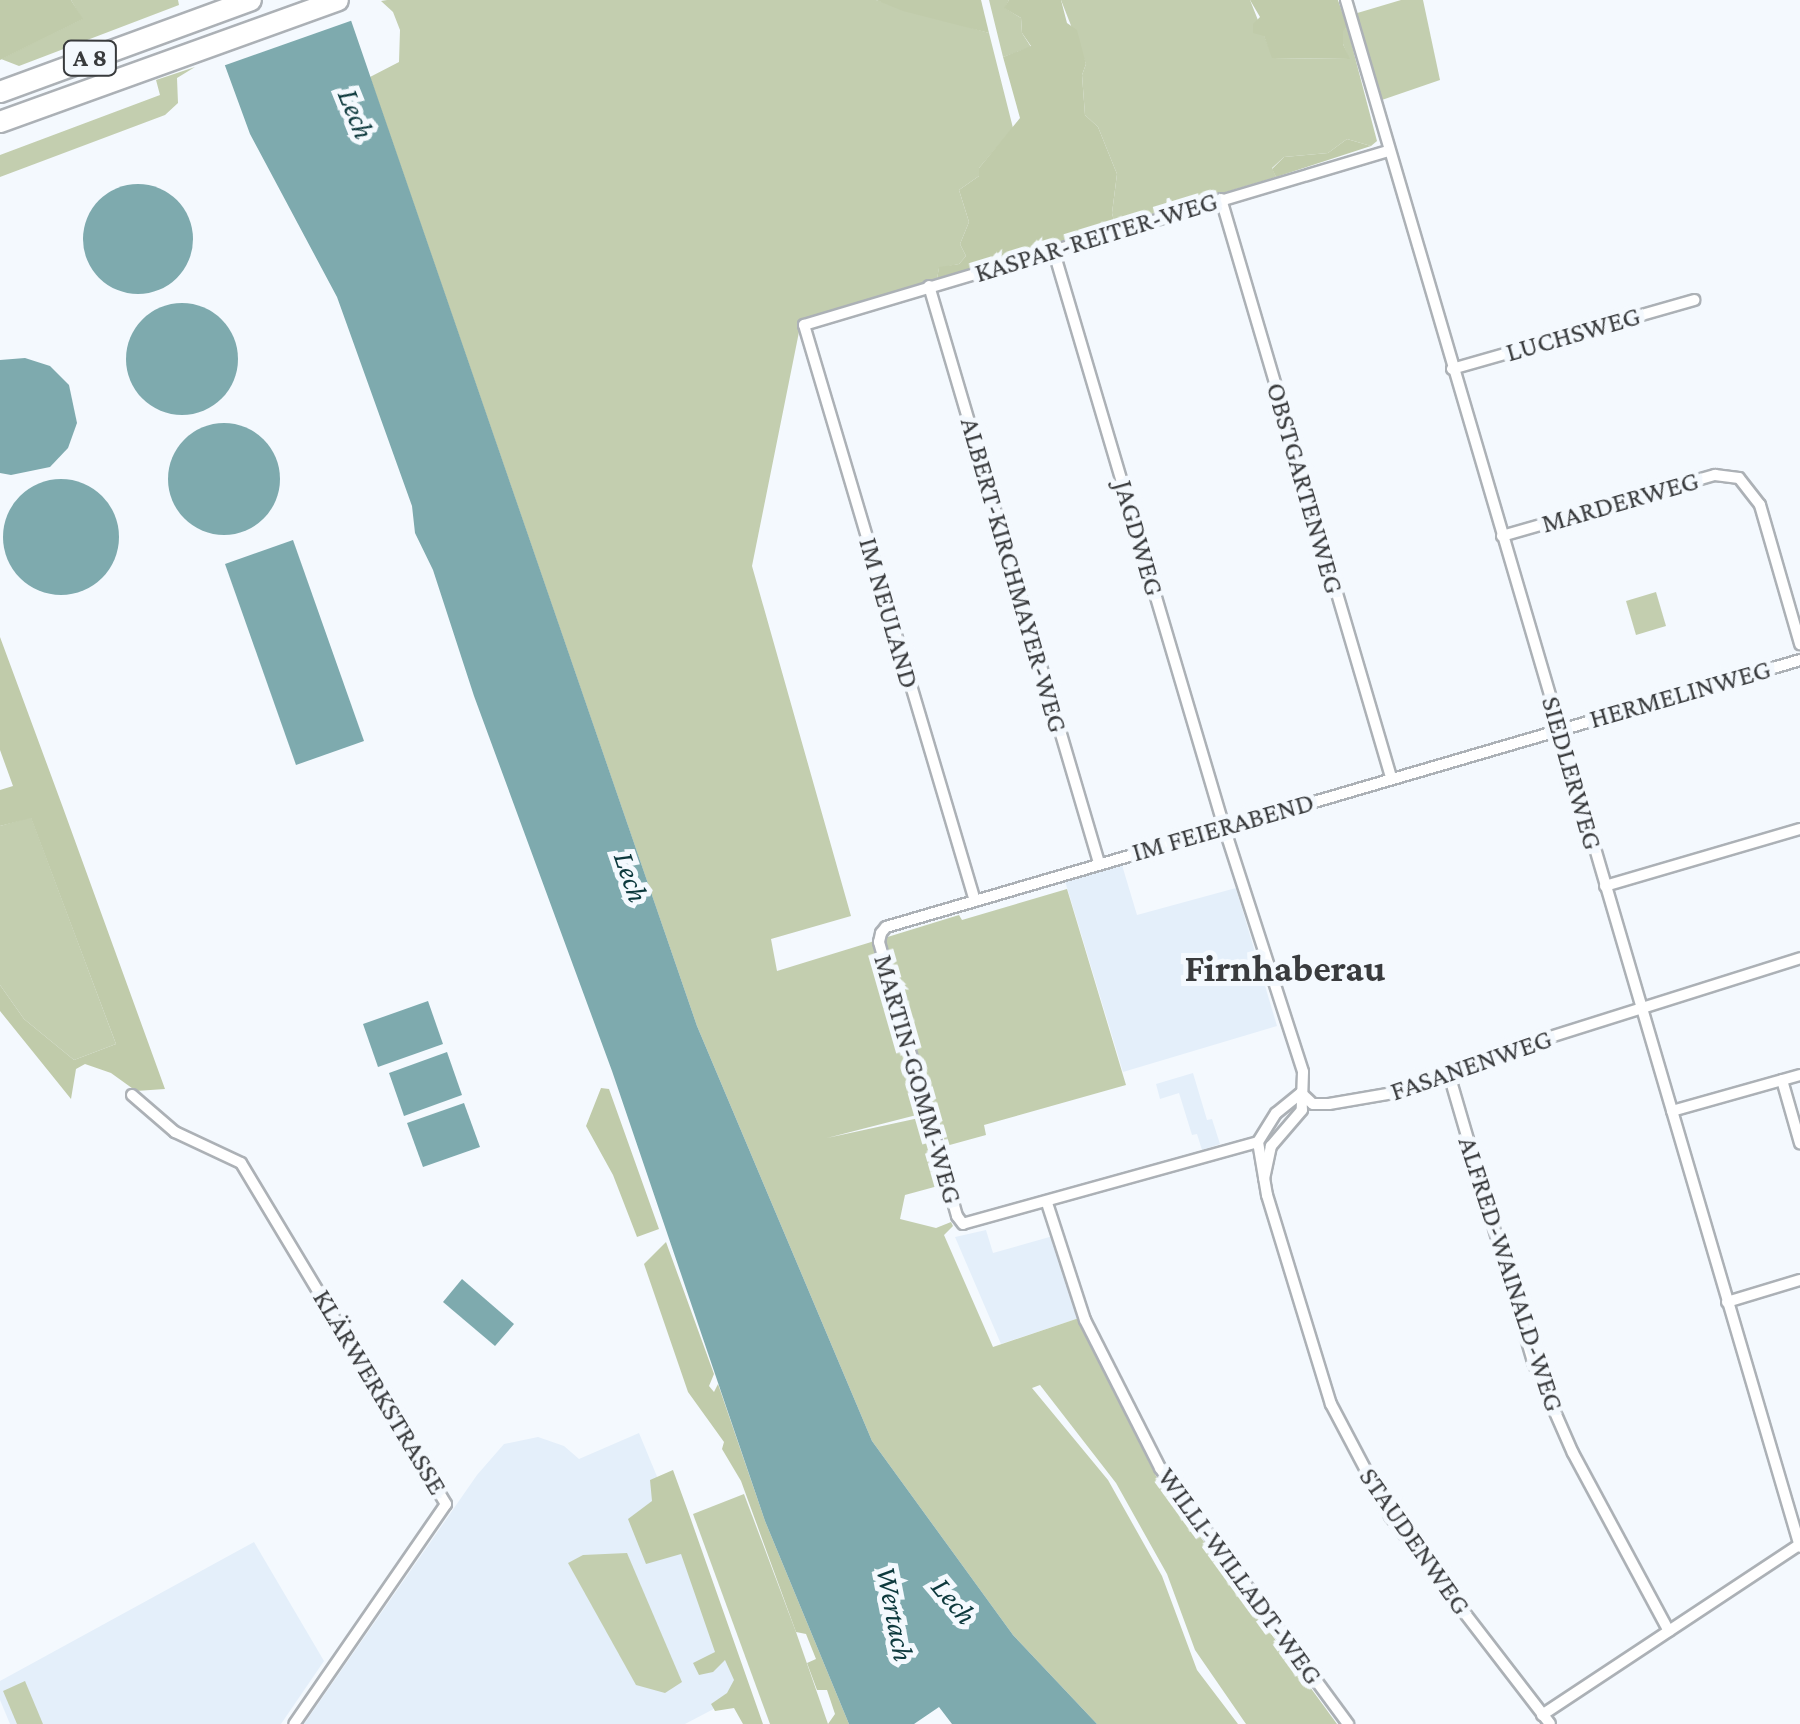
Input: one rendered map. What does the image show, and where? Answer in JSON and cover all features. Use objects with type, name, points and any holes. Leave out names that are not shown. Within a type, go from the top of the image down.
[{"type":"highway","name":"A 8","points":[[0,92],[250,0]]},
{"type":"highway","name":"A 8","points":[[0,122],[338,0]]},
{"type":"street","name":"SIEDLERWEG","points":[[1346,0],[1800,1545]]},
{"type":"street","name":"KASPAR-REITER-WEG","points":[[804,325],[1388,151]]},
{"type":"street","name":"OBSTGARTENWEG","points":[[1221,199],[1391,777]]},
{"type":"street","name":"JAGDWEG","points":[[1054,249],[1224,828],[1302,1072],[1300,1092]]},
{"type":"street","name":"ALBERT-KIRCHMAYER-WEG","points":[[929,286],[1099,864]]},
{"type":"street","name":"LUCHSWEG","points":[[1452,369],[1694,300]]},
{"type":"street","name":"IM NEULAND","points":[[804,325],[975,901]]},
{"type":"street","name":"MARDERWEG","points":[[1502,536],[1715,474],[1739,478],[1760,505],[1800,644]]},
{"type":"street","name":"HERMELINWEG","points":[[1560,728],[1800,660]]},
{"type":"street","name":"IM FEIERABEND","points":[[886,926],[1560,728]]},
{"type":"street","points":[[1605,886],[1800,828]]},
{"type":"street","name":"MARTIN-GOMM-WEG","points":[[886,926],[879,942],[956,1216],[963,1224],[1047,1204],[1258,1142]]},
{"type":"street","name":"FASANENWEG","points":[[1300,1092],[1312,1104],[1340,1104],[1399,1092],[1448,1071],[1800,958]]},
{"type":"street","name":"ALFRED-WAINALD-WEG","points":[[1448,1071],[1544,1391],[1670,1631]]},
{"type":"street","points":[[1672,1111],[1800,1075]]},
{"type":"street","points":[[1782,1080],[1800,1143]]},
{"type":"street","points":[[1264,1178],[1258,1142],[1276,1112],[1300,1092]]},
{"type":"street","points":[[1264,1178],[1271,1146],[1302,1110],[1300,1092]]},
{"type":"street","name":"KLÄRWERKSTRASSE","points":[[132,1095],[175,1132],[241,1163],[446,1504],[294,1724]]},
{"type":"street","name":"STAUDENWEG","points":[[1264,1178],[1323,1380],[1351,1447],[1392,1519],[1546,1720]]},
{"type":"street","name":"WILLI-WILLADT-WEG","points":[[1047,1204],[1085,1320],[1165,1478],[1348,1724]]},
{"type":"street","points":[[1727,1302],[1800,1280]]},
{"type":"street","points":[[1546,1720],[1800,1545]]},
{"type":"shaded area","points":[[1122,865],[1137,915],[1236,888],[1277,1026],[1123,1072],[1065,881]]},
{"type":"shaded area","points":[[1193,1073],[1207,1120],[1212,1119],[1220,1144],[1202,1150],[1197,1134],[1192,1135],[1179,1093],[1160,1099],[1156,1084]]},
{"type":"shaded area","points":[[986,1230],[993,1253],[1053,1236],[1079,1318],[1001,1344],[955,1237]]},
{"type":"shaded area","points":[[639,1433],[746,1692],[685,1724],[304,1724],[477,1475],[504,1444],[538,1437],[564,1446],[579,1459]]},
{"type":"shaded area","points":[[254,1542],[324,1661],[281,1724],[10,1724],[0,1700],[0,1681]]},
{"type":"green space","points":[[0,0],[71,0],[83,19],[0,60]]},
{"type":"green space","points":[[71,0],[178,0],[179,5],[19,66],[1,59],[82,19]]},
{"type":"green space","points":[[876,0],[989,33],[1013,128],[979,168],[979,176],[959,190],[969,222],[960,244],[966,256],[959,264],[939,268],[937,279],[801,322],[752,566],[851,916],[771,939],[777,971],[959,915],[962,920],[1067,889],[1126,1085],[984,1125],[986,1135],[946,1146],[936,1110],[827,1138],[919,1118],[938,1186],[905,1195],[900,1219],[936,1228],[951,1222],[953,1226],[944,1235],[993,1347],[1079,1318],[1156,1476],[1337,1724],[1246,1724],[1195,1650],[1167,1574],[1116,1483],[1040,1385],[1032,1388],[1108,1480],[1162,1576],[1197,1670],[1238,1724],[1097,1724],[1013,1635],[872,1441],[697,1026],[370,77],[399,62],[400,30],[393,12],[381,1]]},
{"type":"green space","points":[[876,0],[981,0],[989,33],[903,11]]},
{"type":"green space","points":[[989,0],[1009,0],[1005,8],[1021,18],[1022,33],[1031,47],[1003,57]]},
{"type":"green space","points":[[1009,0],[1061,0],[1067,23],[1077,30],[1086,64],[1082,75],[1085,115],[1098,127],[1117,174],[1112,213],[1115,225],[937,279],[939,267],[959,264],[966,256],[960,244],[969,222],[959,190],[979,176],[979,168],[1020,118],[1003,57],[1031,46],[1022,33],[1021,18],[1004,8]]},
{"type":"green space","points":[[1061,0],[1250,0],[1273,58],[1349,59],[1343,44],[1343,30],[1347,27],[1377,141],[1371,146],[1347,139],[1328,153],[1284,157],[1272,168],[1276,177],[1115,225],[1112,213],[1117,174],[1098,127],[1085,115],[1082,75],[1086,64]]},
{"type":"green space","points":[[1250,0],[1338,0],[1347,27],[1343,44],[1350,59],[1272,58],[1264,36],[1253,33],[1253,24],[1260,17]]},
{"type":"green space","points":[[1401,0],[1423,0],[1440,80],[1376,102],[1354,14]]},
{"type":"green space","points":[[195,67],[177,78],[178,103],[165,115],[0,177],[0,155],[160,95],[156,80]]},
{"type":"green space","points":[[1347,139],[1371,146],[1276,177],[1272,169],[1284,157],[1328,153]]},
{"type":"green space","points":[[1656,592],[1666,626],[1636,635],[1626,601]]},
{"type":"green space","points":[[0,637],[165,1089],[136,1091],[111,1073],[85,1064],[76,1069],[71,1099],[0,1011],[0,985],[24,1019],[74,1060],[116,1044],[31,818],[0,826],[0,790],[13,786],[0,750]]},
{"type":"green space","points":[[31,817],[116,1044],[74,1060],[24,1019],[0,985],[0,826]]},
{"type":"green space","points":[[601,1088],[609,1089],[659,1229],[637,1237],[613,1175],[586,1126]]},
{"type":"green space","points":[[666,1242],[714,1374],[709,1386],[714,1392],[718,1384],[765,1521],[849,1724],[828,1724],[835,1714],[827,1690],[817,1690],[807,1663],[816,1659],[806,1634],[796,1632],[741,1481],[722,1449],[724,1442],[688,1392],[644,1264]]},
{"type":"green space","points":[[673,1470],[763,1724],[743,1724],[734,1708],[715,1711],[711,1704],[727,1693],[734,1680],[725,1660],[713,1672],[699,1675],[693,1663],[715,1652],[681,1554],[646,1564],[628,1519],[652,1501],[650,1480]]},
{"type":"green space","points":[[744,1494],[828,1724],[770,1724],[693,1514]]},
{"type":"green space","points":[[627,1553],[682,1682],[665,1693],[636,1685],[568,1563],[583,1555]]},
{"type":"green space","points":[[25,1681],[43,1724],[17,1724],[3,1691]]},
{"type":"water","points":[[201,0],[344,0],[697,1026],[872,1441],[1013,1635],[1097,1724],[952,1724],[939,1707],[914,1724],[849,1724],[765,1521],[612,1071],[474,696],[433,570],[415,533],[412,506],[337,297],[250,134]]},
{"type":"water","points":[[138,184],[159,188],[177,200],[189,218],[193,239],[189,260],[177,278],[159,290],[138,294],[117,290],[99,278],[87,260],[83,239],[87,218],[99,200],[117,188]]},
{"type":"water","points":[[182,303],[204,307],[222,319],[234,337],[238,359],[234,381],[222,399],[204,411],[182,415],[160,411],[142,399],[130,381],[126,359],[130,337],[142,319],[160,307]]},
{"type":"water","points":[[25,358],[50,366],[69,385],[77,423],[68,448],[50,467],[11,475],[0,473],[0,360]]},
{"type":"water","points":[[224,423],[245,427],[264,439],[276,458],[280,479],[276,500],[264,519],[245,531],[224,535],[203,531],[184,519],[172,500],[168,479],[172,458],[184,439],[203,427]]},
{"type":"water","points":[[61,479],[83,484],[102,496],[114,515],[119,537],[114,559],[102,578],[83,590],[61,595],[39,590],[20,578],[8,559],[3,537],[8,515],[20,496],[39,484]]},
{"type":"water","points":[[293,540],[364,741],[296,765],[225,564]]},
{"type":"water","points":[[428,1001],[443,1044],[378,1067],[363,1024]]},
{"type":"water","points":[[447,1052],[462,1095],[404,1116],[389,1073]]},
{"type":"water","points":[[464,1103],[480,1147],[423,1167],[407,1123]]},
{"type":"water","points":[[462,1279],[514,1324],[495,1346],[443,1302]]},
{"type":"pier","points":[[196,0],[349,0],[356,19],[220,67]]},
{"type":"district","name":"Firnhaberau","points":[[1285,969]]},
{"type":"water label","name":"Lech","points":[[356,114]]},
{"type":"water label","name":"Lech","points":[[631,877]]},
{"type":"water label","name":"Lech","points":[[954,1601]]},
{"type":"water label","name":"Wertach","points":[[895,1614]]}]
